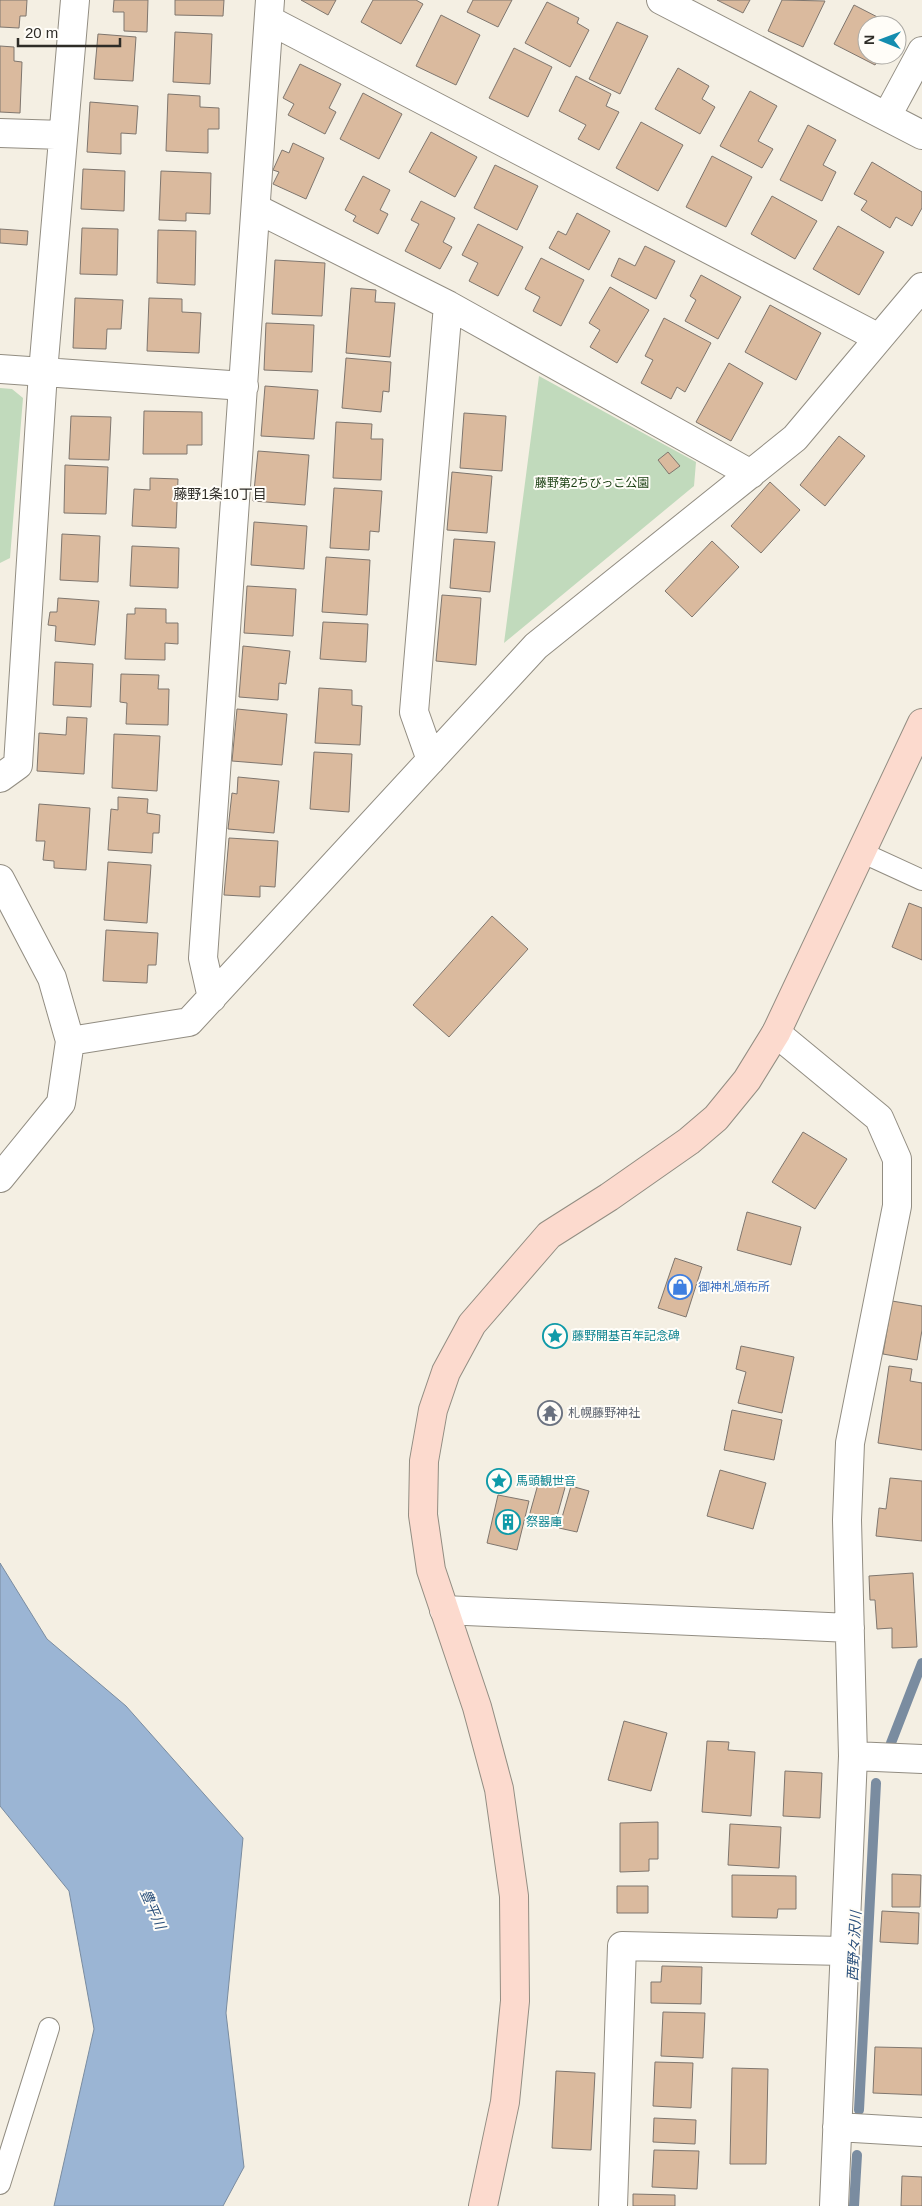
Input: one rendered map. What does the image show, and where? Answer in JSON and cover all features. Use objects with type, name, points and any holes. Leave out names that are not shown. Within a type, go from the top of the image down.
[{"type":"street","points":[[0,778],[18,765],[43,372],[75,0]]},
{"type":"street","points":[[661,0],[922,135]]},
{"type":"street","points":[[212,998],[203,958],[257,209],[269,10],[879,338]]},
{"type":"street","points":[[887,116],[922,51]]},
{"type":"street","points":[[0,133],[63,135]]},
{"type":"street","points":[[257,209],[448,305],[751,474]]},
{"type":"street","points":[[70,1041],[189,1022],[536,646],[795,438],[922,287]]},
{"type":"street","points":[[431,760],[414,712],[448,305]]},
{"type":"street","points":[[0,369],[244,386]]},
{"type":"street","points":[[483,2206],[505,2102],[515,2001],[514,1896],[499,1789],[477,1707],[431,1570],[423,1515],[424,1461],[433,1410],[446,1372],[457,1348],[472,1324],[549,1235],[609,1197],[689,1141],[716,1118],[747,1080],[776,1033],[922,723]]},
{"type":"street","points":[[0,879],[52,978],[70,1041],[61,1103],[0,1178]]},
{"type":"street","points":[[776,1033],[879,1118],[897,1160],[897,1206],[850,1443],[847,1520],[853,1756],[834,2206]]},
{"type":"street","points":[[444,1610],[850,1628]]},
{"type":"street","points":[[853,1756],[922,1759]]},
{"type":"street","points":[[613,2206],[622,1946],[844,1951]]},
{"type":"street","points":[[837,2127],[922,2132]]},
{"type":"lane","points":[[861,852],[922,880]]},
{"type":"lane","points":[[0,2184],[49,2028]]},
{"type":"green space","name":"藤野第2ちびっこ公園","points":[[539,376],[696,462],[694,486],[504,643]]},
{"type":"green space","points":[[0,388],[12,389],[23,398],[10,558],[0,563]]},
{"type":"water","name":"豊平川","points":[[0,1563],[47,1639],[126,1706],[243,1838],[226,2013],[244,2167],[223,2206],[54,2206],[94,2029],[69,1891],[0,1806]]},
{"type":"building","points":[[0,0],[27,0],[26,16],[20,16],[19,28],[0,27]]},
{"type":"building","points":[[114,0],[148,0],[147,32],[124,31],[124,12],[113,12]]},
{"type":"building","points":[[175,0],[224,0],[223,16],[175,15]]},
{"type":"building","points":[[301,0],[336,0],[328,15]]},
{"type":"building","points":[[373,0],[416,0],[423,4],[401,44],[361,22]]},
{"type":"building","points":[[473,0],[512,0],[498,27],[467,12]]},
{"type":"building","points":[[717,0],[750,0],[743,13]]},
{"type":"building","points":[[782,0],[825,1],[803,47],[768,31]]},
{"type":"building","points":[[547,2],[579,18],[577,23],[589,30],[570,67],[525,43]]},
{"type":"building","points":[[854,5],[874,15],[857,15],[857,56],[834,44]]},
{"type":"building","points":[[441,15],[480,35],[456,85],[416,66]]},
{"type":"building","points":[[617,22],[648,36],[620,94],[589,79]]},
{"type":"building","points":[[175,32],[212,34],[210,84],[173,82]]},
{"type":"building","points":[[98,34],[136,37],[133,81],[94,79]]},
{"type":"building","points":[[0,46],[14,47],[14,61],[22,62],[20,113],[0,112]]},
{"type":"building","points":[[514,48],[552,67],[528,117],[489,98]]},
{"type":"building","points":[[300,64],[341,84],[329,108],[336,112],[325,134],[288,115],[294,104],[283,98]]},
{"type":"building","points":[[678,68],[709,86],[702,99],[715,107],[700,134],[655,109]]},
{"type":"building","points":[[576,76],[611,94],[606,106],[619,112],[599,150],[578,139],[586,125],[559,111]]},
{"type":"building","points":[[750,91],[777,106],[758,141],[773,149],[762,168],[720,146]]},
{"type":"building","points":[[363,93],[402,114],[379,159],[340,139]]},
{"type":"building","points":[[168,94],[200,96],[200,107],[219,108],[219,129],[208,129],[208,153],[166,151]]},
{"type":"building","points":[[90,102],[138,106],[136,134],[121,133],[121,154],[87,152]]},
{"type":"building","points":[[641,122],[683,145],[658,191],[616,168]]},
{"type":"building","points":[[808,125],[836,140],[823,165],[836,172],[822,201],[780,180]]},
{"type":"building","points":[[431,132],[477,157],[455,197],[409,172]]},
{"type":"building","points":[[293,143],[324,158],[306,199],[273,184],[279,172],[273,170],[282,150],[289,153]]},
{"type":"building","points":[[712,156],[752,177],[726,227],[686,207]]},
{"type":"building","points":[[872,162],[922,192],[922,208],[912,226],[896,217],[890,228],[861,210],[867,201],[854,194]]},
{"type":"building","points":[[495,165],[538,186],[517,230],[474,208]]},
{"type":"building","points":[[83,169],[125,171],[124,211],[81,209]]},
{"type":"building","points":[[161,171],[211,173],[210,214],[186,213],[186,221],[159,220]]},
{"type":"building","points":[[363,176],[390,190],[380,210],[388,214],[378,234],[353,221],[356,216],[345,210]]},
{"type":"building","points":[[772,196],[817,221],[795,259],[751,234]]},
{"type":"building","points":[[421,201],[455,218],[443,242],[452,247],[440,269],[405,251],[419,224],[411,220]]},
{"type":"building","points":[[577,213],[610,231],[589,270],[549,248],[558,231],[566,235]]},
{"type":"building","points":[[478,224],[523,247],[498,296],[469,281],[478,263],[462,255]]},
{"type":"building","points":[[838,226],[884,252],[859,295],[813,269]]},
{"type":"building","points":[[82,228],[118,229],[117,275],[80,274]]},
{"type":"building","points":[[0,229],[28,231],[27,245],[0,243]]},
{"type":"building","points":[[158,230],[196,231],[195,285],[157,283]]},
{"type":"building","points":[[645,246],[675,261],[656,299],[611,276],[619,258],[635,266]]},
{"type":"building","points":[[541,258],[584,280],[561,326],[533,311],[540,297],[525,289]]},
{"type":"building","points":[[275,260],[325,263],[322,316],[272,314]]},
{"type":"building","points":[[701,275],[741,297],[718,339],[685,321],[696,300],[690,296]]},
{"type":"building","points":[[610,287],[649,310],[617,363],[590,347],[600,330],[589,323]]},
{"type":"building","points":[[351,288],[376,290],[375,302],[395,303],[390,357],[346,353]]},
{"type":"building","points":[[75,298],[123,300],[121,329],[107,329],[106,349],[73,348]]},
{"type":"building","points":[[149,298],[182,299],[182,312],[201,313],[199,353],[147,351]]},
{"type":"building","points":[[770,305],[821,333],[796,380],[745,352]]},
{"type":"building","points":[[664,318],[711,343],[685,392],[677,387],[671,399],[641,383],[653,360],[645,356]]},
{"type":"building","points":[[266,323],[314,325],[312,372],[264,370]]},
{"type":"building","points":[[346,358],[391,362],[389,392],[383,391],[381,412],[342,408]]},
{"type":"building","points":[[729,363],[763,383],[731,441],[696,422]]},
{"type":"building","points":[[265,386],[318,390],[314,439],[261,436]]},
{"type":"building","points":[[144,411],[202,412],[202,445],[187,445],[187,454],[143,454]]},
{"type":"building","points":[[464,413],[506,416],[502,471],[460,468]]},
{"type":"building","points":[[71,416],[111,417],[109,460],[69,459]]},
{"type":"building","points":[[336,422],[372,424],[371,439],[383,439],[381,480],[333,478]]},
{"type":"building","points":[[839,436],[865,456],[825,506],[800,485]]},
{"type":"building","points":[[258,451],[309,455],[305,505],[253,501]]},
{"type":"building","points":[[668,452],[680,466],[669,474],[658,460]]},
{"type":"building","points":[[65,465],[108,467],[106,514],[64,513]]},
{"type":"building","points":[[452,472],[492,476],[487,533],[447,530]]},
{"type":"building","points":[[150,478],[178,479],[176,528],[132,526],[134,489],[150,490]]},
{"type":"building","points":[[770,482],[800,510],[761,553],[731,526]]},
{"type":"building","points":[[334,488],[382,491],[379,532],[370,531],[369,550],[330,548]]},
{"type":"building","points":[[254,522],[307,526],[304,569],[251,565]]},
{"type":"building","points":[[62,534],[100,536],[98,582],[60,580]]},
{"type":"building","points":[[454,539],[495,542],[490,592],[450,588]]},
{"type":"building","points":[[712,541],[739,567],[692,617],[665,591]]},
{"type":"building","points":[[132,546],[179,548],[178,588],[130,586]]},
{"type":"building","points":[[326,557],[370,560],[367,615],[322,612]]},
{"type":"building","points":[[247,586],[296,589],[293,636],[244,633]]},
{"type":"building","points":[[442,595],[481,598],[476,665],[436,661]]},
{"type":"building","points":[[58,598],[99,601],[95,645],[55,641],[56,626],[48,625],[50,612],[57,612]]},
{"type":"building","points":[[135,608],[166,609],[166,623],[178,623],[178,644],[165,643],[165,660],[125,659],[127,614],[135,614]]},
{"type":"building","points":[[323,622],[368,624],[366,662],[320,659]]},
{"type":"building","points":[[243,646],[290,651],[286,684],[279,683],[278,700],[239,697]]},
{"type":"building","points":[[55,662],[93,664],[91,707],[53,705]]},
{"type":"building","points":[[121,674],[159,675],[158,689],[169,689],[168,725],[126,724],[127,703],[120,702]]},
{"type":"building","points":[[319,688],[352,690],[352,705],[362,706],[360,745],[315,743]]},
{"type":"building","points":[[237,709],[287,714],[282,765],[232,761]]},
{"type":"building","points":[[67,717],[87,718],[84,774],[37,771],[39,733],[66,735]]},
{"type":"building","points":[[114,734],[160,736],[157,791],[112,788]]},
{"type":"building","points":[[314,752],[352,754],[349,812],[310,809]]},
{"type":"building","points":[[238,777],[279,781],[274,833],[228,829],[232,793],[237,794]]},
{"type":"building","points":[[118,797],[148,799],[147,813],[160,815],[159,833],[153,833],[152,853],[108,850],[111,809],[118,810]]},
{"type":"building","points":[[39,804],[90,808],[86,870],[54,868],[54,861],[43,860],[45,841],[36,841]]},
{"type":"building","points":[[229,838],[278,841],[275,887],[260,886],[260,897],[224,895]]},
{"type":"building","points":[[108,862],[151,865],[147,923],[104,920]]},
{"type":"building","points":[[909,903],[922,908],[922,960],[892,947]]},
{"type":"building","points":[[492,916],[528,949],[449,1037],[413,1005]]},
{"type":"building","points":[[106,930],[158,933],[156,965],[148,965],[147,983],[103,981]]},
{"type":"building","points":[[803,1132],[847,1159],[815,1209],[772,1182]]},
{"type":"building","points":[[747,1212],[801,1227],[791,1265],[737,1250]]},
{"type":"building","name":"御神札頒布所","points":[[675,1258],[702,1267],[686,1317],[658,1308]]},
{"type":"building","points":[[892,1301],[922,1306],[922,1330],[917,1360],[883,1354]]},
{"type":"building","points":[[741,1346],[794,1357],[782,1413],[738,1403],[746,1372],[736,1369]]},
{"type":"building","points":[[889,1366],[912,1369],[910,1381],[922,1383],[922,1450],[878,1443]]},
{"type":"building","points":[[732,1410],[782,1420],[774,1460],[724,1450]]},
{"type":"building","points":[[720,1470],[766,1483],[753,1529],[707,1516]]},
{"type":"building","points":[[540,1477],[566,1484],[554,1527],[528,1520]]},
{"type":"building","points":[[890,1478],[922,1481],[922,1541],[876,1536],[879,1508],[886,1509]]},
{"type":"building","points":[[571,1486],[589,1491],[577,1532],[559,1528]]},
{"type":"building","name":"祭器庫","points":[[498,1495],[529,1501],[517,1550],[487,1543]]},
{"type":"building","points":[[913,1573],[917,1647],[892,1648],[892,1628],[877,1629],[875,1600],[870,1600],[869,1576]]},
{"type":"building","points":[[624,1721],[667,1733],[651,1791],[608,1780]]},
{"type":"building","points":[[707,1741],[729,1742],[728,1750],[755,1752],[751,1816],[702,1812]]},
{"type":"building","points":[[785,1771],[822,1773],[820,1818],[783,1816]]},
{"type":"building","points":[[658,1822],[658,1859],[649,1859],[649,1871],[620,1872],[620,1823]]},
{"type":"building","points":[[730,1824],[781,1827],[779,1868],[728,1865]]},
{"type":"building","points":[[892,1874],[921,1875],[920,1907],[892,1907]]},
{"type":"building","points":[[732,1875],[796,1876],[796,1909],[778,1909],[777,1918],[732,1917]]},
{"type":"building","points":[[617,1886],[648,1886],[648,1913],[617,1913]]},
{"type":"building","points":[[882,1911],[919,1913],[918,1944],[880,1942]]},
{"type":"building","points":[[662,1966],[702,1967],[701,2004],[651,2003],[651,1982],[661,1982]]},
{"type":"building","points":[[663,2012],[705,2013],[703,2058],[661,2056]]},
{"type":"building","points":[[875,2047],[922,2048],[922,2095],[873,2093]]},
{"type":"building","points":[[655,2062],[693,2063],[691,2108],[653,2106]]},
{"type":"building","points":[[732,2068],[768,2069],[766,2164],[730,2164]]},
{"type":"building","points":[[556,2071],[595,2073],[591,2150],[552,2148]]},
{"type":"building","points":[[654,2118],[696,2120],[695,2144],[653,2142]]},
{"type":"building","points":[[654,2150],[699,2151],[697,2189],[652,2187]]},
{"type":"building","points":[[902,2176],[922,2177],[922,2206],[901,2206]]},
{"type":"building","points":[[633,2194],[675,2195],[675,2206],[633,2206]]},
{"type":"waterway","name":"西野々沢川","points":[[891,1743],[922,1663]]},
{"type":"waterway","name":"西野々沢川","points":[[859,2110],[876,1783]]},
{"type":"waterway","name":"西野々沢川","points":[[854,2206],[857,2155]]},
{"type":"place","name":"御神札頒布所","points":[[680,1287]]},
{"type":"place","name":"藤野開基百年記念碑","points":[[555,1336]]},
{"type":"place","name":"札幌藤野神社","points":[[550,1413]]},
{"type":"place","name":"馬頭観世音","points":[[499,1481]]},
{"type":"place","name":"祭器庫","points":[[508,1522]]},
{"type":"district","name":"藤野1条10丁目","points":[[220,494]]}]
